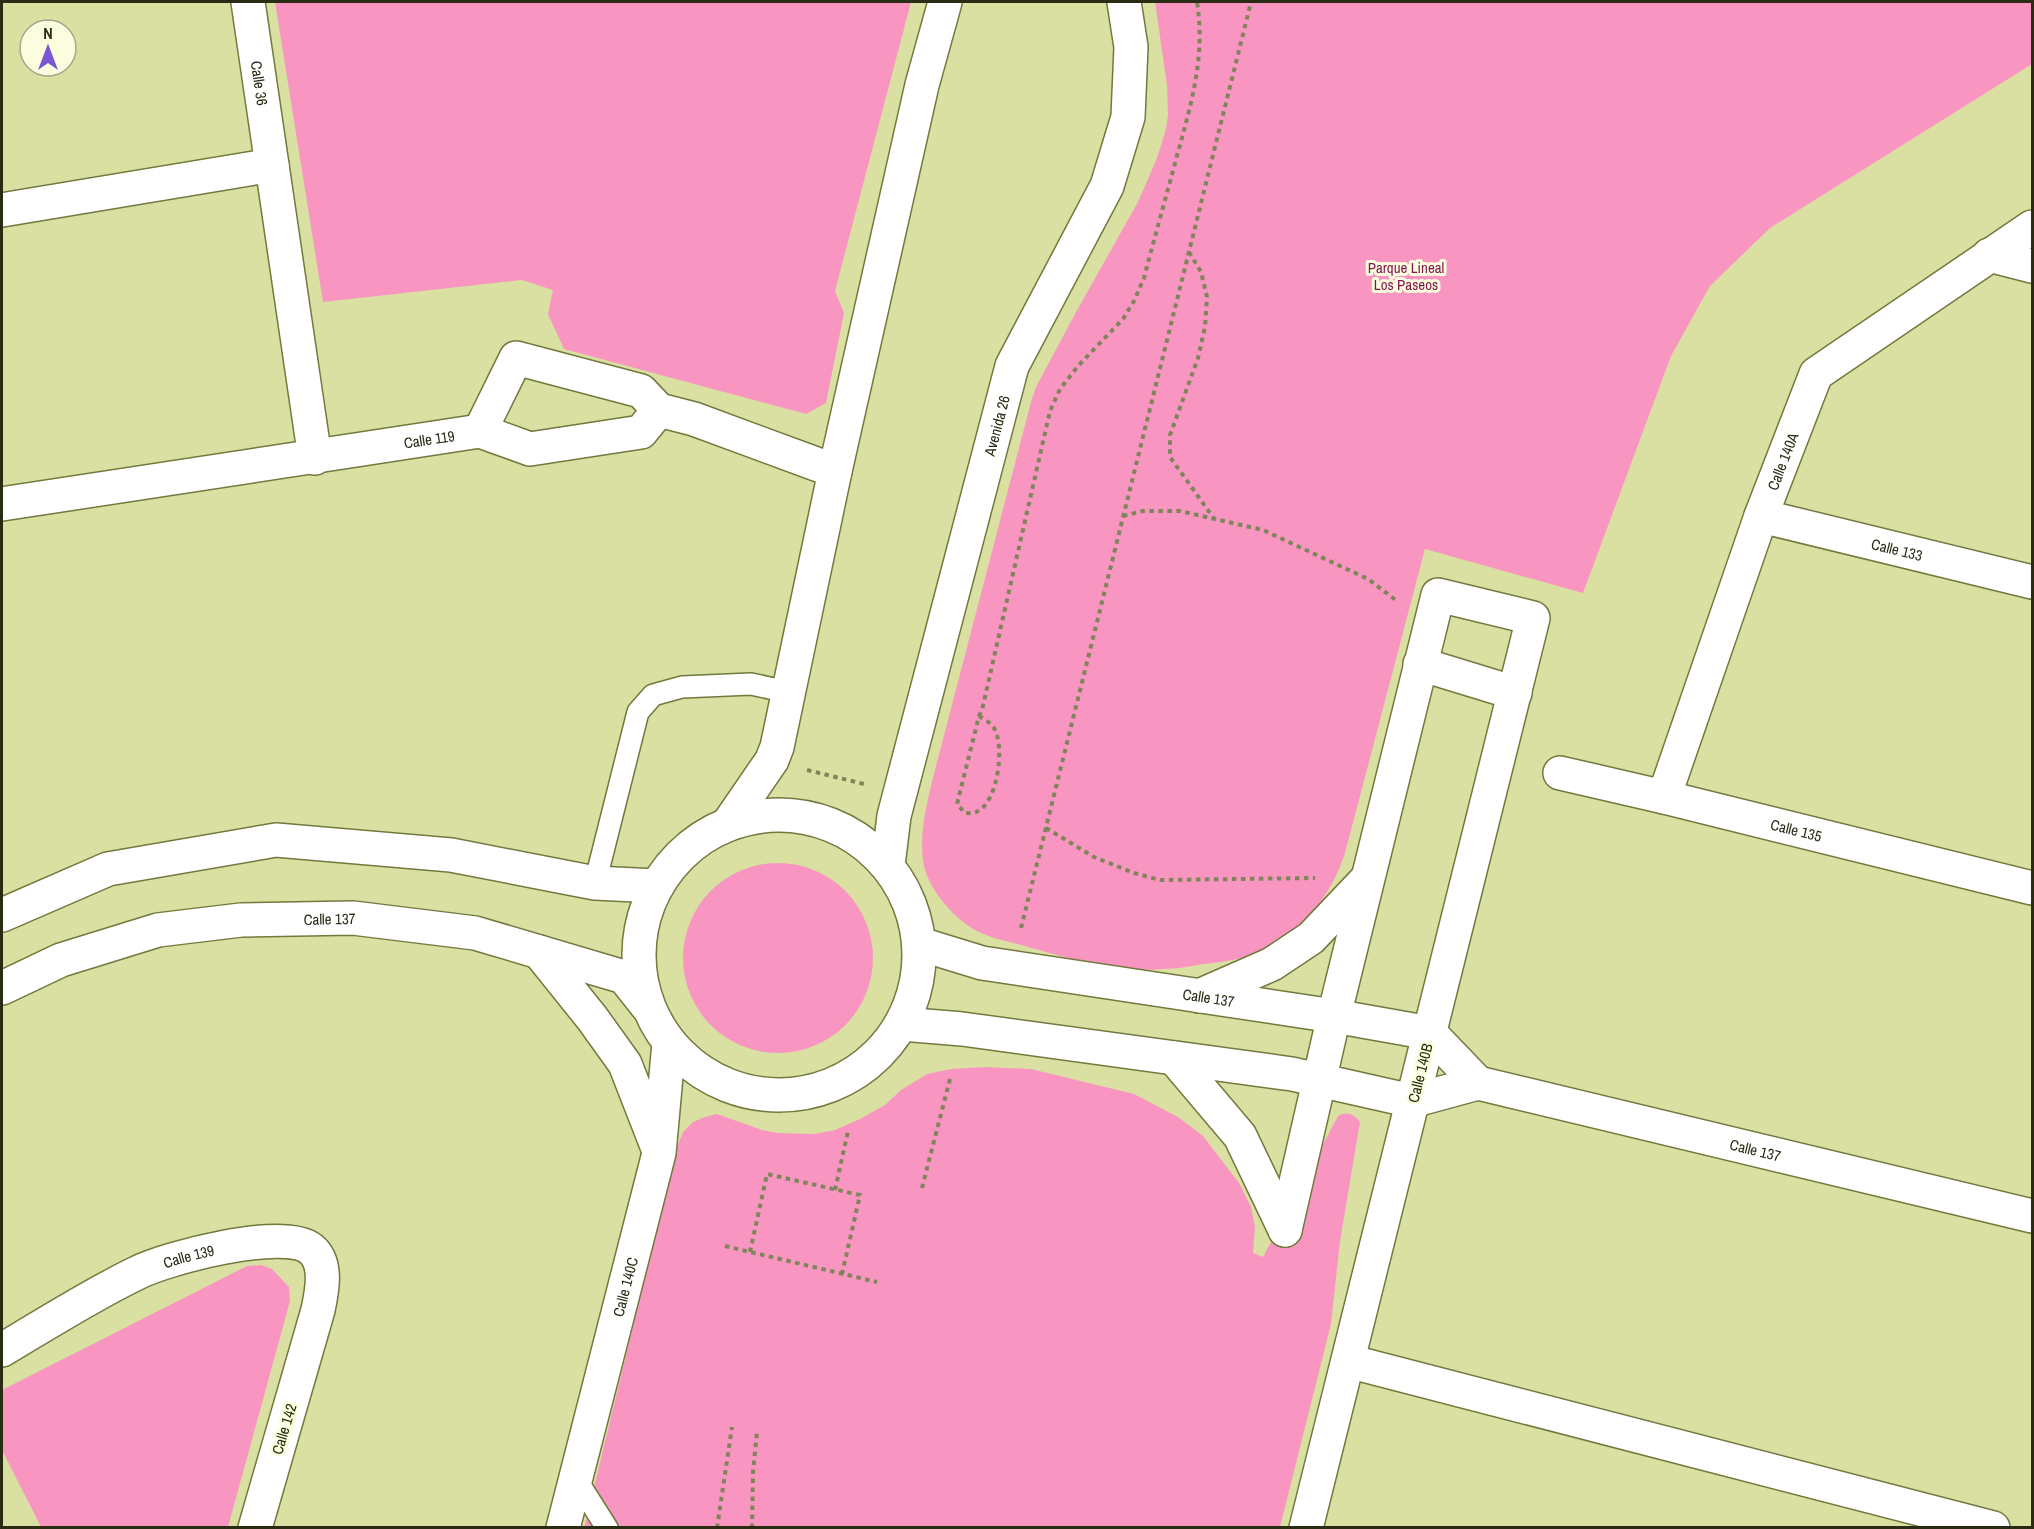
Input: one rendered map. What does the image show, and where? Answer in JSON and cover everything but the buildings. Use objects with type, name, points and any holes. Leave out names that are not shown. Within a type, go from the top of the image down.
[{"type":"street","name":"Calle 36","points":[[248,2],[315,458]]},
{"type":"street","points":[[729,824],[772,760],[922,85],[945,2]]},
{"type":"street","name":"Avenida 26","points":[[888,865],[894,816],[1012,366],[1107,186],[1128,117],[1131,47],[1124,2]]},
{"type":"street","points":[[2,210],[272,165]]},
{"type":"street","name":"Calle 140A","points":[[1664,797],[1761,516],[1816,374],[2032,227]]},
{"type":"street","points":[[1989,255],[2032,266]]},
{"type":"street","points":[[480,431],[516,358],[641,391],[659,410],[723,430],[835,471]]},
{"type":"street","name":"Calle 119","points":[[2,504],[480,431],[531,449],[641,432],[659,410]]},
{"type":"street","name":"Calle 133","points":[[1761,516],[2032,582]]},
{"type":"street","name":"Calle 140B","points":[[1306,1527],[1533,618],[1438,595],[1420,664]]},
{"type":"street","points":[[1174,1058],[1240,1136],[1285,1230],[1334,1016],[1420,664],[1515,693]]},
{"type":"street","name":"Calle 135","points":[[1560,773],[2032,888]]},
{"type":"street","points":[[771,815],[815,819],[855,837],[888,865],[910,903],[920,944],[917,985],[902,1024],[878,1055],[847,1079],[810,1092],[771,1096],[732,1088],[697,1070],[669,1043],[647,1006],[638,966],[641,925],[656,886],[682,854],[704,836],[729,824],[771,815]]},
{"type":"street","points":[[2,915],[108,869],[276,840],[451,855],[595,883],[656,886]]},
{"type":"street","points":[[1199,996],[1272,964],[1311,938],[1368,878]]},
{"type":"street","name":"Calle 137","points":[[2,988],[61,960],[158,930],[241,920],[354,918],[475,933],[624,977],[647,1006]]},
{"type":"street","name":"Calle 137","points":[[920,944],[982,963],[1334,1016],[1430,1033]]},
{"type":"street","points":[[539,952],[626,1064],[659,1153]]},
{"type":"street","name":"Calle 137","points":[[902,1024],[962,1029],[1292,1074],[1412,1101],[1478,1083],[2032,1216]]},
{"type":"street","points":[[1430,1033],[1478,1083]]},
{"type":"street","name":"Calle 140C","points":[[563,1527],[659,1153],[669,1043]]},
{"type":"street","name":"Calle 139","points":[[2,1350],[139,1272],[202,1252],[254,1242],[294,1243],[312,1249],[318,1258],[323,1286],[313,1330]]},
{"type":"street","name":"Calle 142","points":[[255,1527],[313,1330]]},
{"type":"street","points":[[1348,1361],[1993,1527]]},
{"type":"lane","points":[[595,883],[638,712],[653,695],[682,687],[751,684],[788,692]]},
{"type":"lane","points":[[576,1479],[607,1527]]},
{"type":"path","points":[[980,716],[994,728],[999,748],[999,769],[989,798],[981,809],[965,813],[957,804],[980,716],[1050,411],[1060,389],[1078,366],[1123,319],[1144,278],[1192,103],[1199,65],[1200,23],[1197,2]]},
{"type":"path","points":[[1022,928],[1251,2]]},
{"type":"path","points":[[1189,251],[1201,272],[1207,297],[1205,327],[1198,358],[1170,435],[1170,457],[1215,520]]},
{"type":"path","points":[[1123,517],[1143,511],[1180,511],[1263,530],[1368,579],[1406,607]]},
{"type":"path","points":[[796,767],[870,786]]},
{"type":"path","points":[[1046,828],[1094,857],[1134,873],[1160,880],[1322,878]]},
{"type":"path","points":[[922,1188],[951,1075]]},
{"type":"path","points":[[835,1190],[848,1131]]},
{"type":"path","points":[[750,1252],[767,1174],[835,1190],[860,1196],[842,1274]]},
{"type":"path","points":[[725,1246],[877,1282]]},
{"type":"path","points":[[717,1527],[732,1426]]},
{"type":"path","points":[[752,1527],[753,1472],[758,1432]]},
{"type":"green space","points":[[275,2],[911,2],[835,291],[844,313],[826,403],[806,414],[564,349],[548,314],[553,290],[522,280],[323,302]]},
{"type":"green space","name":"Parque Lineal Los Paseos","points":[[1155,2],[2032,2],[2032,64],[1770,228],[1710,286],[1671,356],[1583,593],[1425,549],[1345,853],[1328,891],[1303,921],[1265,950],[1226,961],[1174,969],[1147,970],[1111,967],[1076,960],[981,933],[950,910],[932,887],[924,866],[922,837],[933,779],[1036,387],[1138,202],[1157,158],[1166,129],[1167,85]]},
{"type":"green space","points":[[778,863],[814,870],[831,879],[845,891],[857,905],[866,922],[873,958],[866,994],[857,1011],[845,1025],[831,1037],[814,1046],[778,1053],[742,1046],[725,1037],[711,1025],[699,1011],[690,994],[683,958],[690,922],[699,905],[711,891],[725,879],[742,870]]},
{"type":"green space","points":[[984,1067],[1031,1069],[1134,1094],[1178,1117],[1203,1136],[1239,1183],[1251,1207],[1255,1227],[1253,1253],[1263,1257],[1338,1116],[1350,1114],[1360,1122],[1340,1241],[1331,1324],[1280,1527],[584,1528],[676,1150],[683,1132],[693,1122],[717,1114],[762,1130],[778,1133],[814,1134],[835,1130],[885,1105],[901,1090],[927,1074],[951,1069]]},
{"type":"green space","points":[[261,1265],[272,1269],[289,1287],[290,1301],[228,1527],[41,1527],[2,1450],[2,1390],[247,1266]]}]
